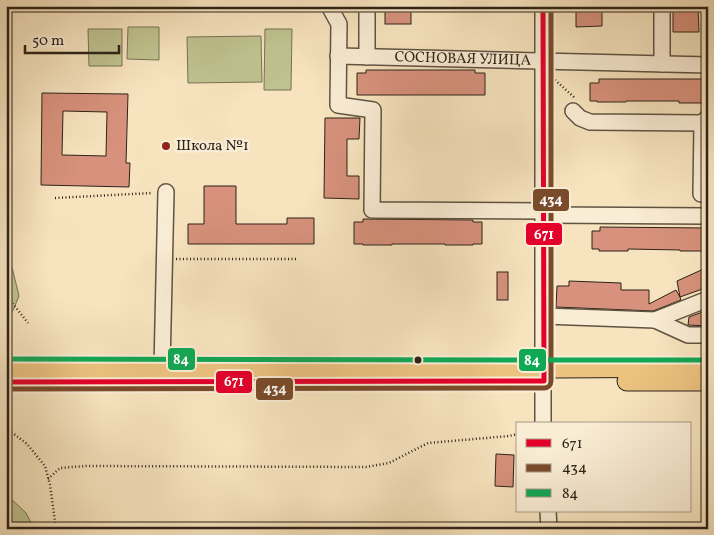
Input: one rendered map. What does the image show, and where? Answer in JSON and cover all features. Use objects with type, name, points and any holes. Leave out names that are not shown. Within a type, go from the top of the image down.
[{"type":"main road","points":[[6,366],[544,374],[708,380]]},
{"type":"main road","points":[[6,382],[544,374],[708,367]]},
{"type":"street","points":[[329,6],[339,24],[338,105],[373,110],[372,210],[708,216]]},
{"type":"street","points":[[367,57],[368,6]]},
{"type":"street","points":[[543,6],[543,422]]},
{"type":"street","points":[[662,6],[662,64]]},
{"type":"street","name":"СОСНОВАЯ УЛИЦА","points":[[338,56],[708,66]]},
{"type":"street","points":[[575,105],[580,118],[590,122],[705,120],[702,194]]},
{"type":"street","points":[[162,367],[166,192]]},
{"type":"street","points":[[655,320],[708,299]]},
{"type":"street","points":[[544,316],[655,320],[688,335],[708,335]]},
{"type":"street","points":[[548,512],[549,529]]},
{"type":"path","points":[[552,76],[575,105]]},
{"type":"path","points":[[55,198],[166,192]]},
{"type":"path","points":[[165,259],[296,259]]},
{"type":"path","points":[[6,287],[13,304],[28,324]]},
{"type":"path","points":[[6,428],[27,444],[45,466],[56,529]]},
{"type":"path","points":[[48,479],[60,468],[86,466],[366,468],[389,464],[428,443],[516,434]]},
{"type":"green space","points":[[128,27],[159,27],[159,60],[127,59]]},
{"type":"green space","points":[[88,29],[122,29],[122,66],[89,66]]},
{"type":"green space","points":[[265,29],[292,29],[291,90],[264,90]]},
{"type":"green space","points":[[261,36],[262,82],[188,83],[187,37]]},
{"type":"green space","points":[[6,259],[11,263],[19,296],[6,327]]},
{"type":"green space","points":[[6,494],[26,513],[34,529],[6,529]]},
{"type":"building","points":[[385,6],[411,6],[411,24],[385,24]]},
{"type":"building","points":[[602,6],[602,26],[576,27],[576,7]]},
{"type":"building","points":[[673,6],[698,6],[699,32],[673,32]]},
{"type":"building","points":[[366,70],[475,70],[475,73],[485,73],[485,95],[357,95],[357,73],[366,73]]},
{"type":"building","points":[[599,79],[706,79],[706,83],[708,83],[708,101],[707,103],[679,103],[679,101],[590,101],[590,83],[599,83]]},
{"type":"building","points":[[42,93],[128,94],[126,163],[130,163],[129,187],[41,185]],"holes":[[[63,111],[107,112],[106,156],[62,155]]]},
{"type":"building","points":[[325,118],[360,118],[359,139],[347,139],[347,176],[359,176],[359,199],[324,198]]},
{"type":"building","points":[[204,186],[236,186],[236,224],[287,224],[287,218],[314,218],[314,244],[188,244],[188,224],[204,224]]},
{"type":"building","points":[[363,219],[473,220],[473,222],[482,222],[482,244],[354,244],[354,222],[363,222]]},
{"type":"building","points":[[600,227],[708,228],[708,251],[628,249],[628,251],[599,251],[599,249],[592,249],[592,231],[600,231]]},
{"type":"building","points":[[708,267],[708,287],[680,297],[677,281]]},
{"type":"building","points":[[497,272],[508,272],[508,300],[497,300]]},
{"type":"building","points":[[569,281],[621,283],[621,290],[649,290],[649,304],[676,290],[681,300],[653,311],[556,307],[557,286],[569,286]]},
{"type":"building","points":[[708,310],[708,326],[688,325],[689,317]]},
{"type":"building","points":[[496,454],[514,455],[513,487],[495,486]]},
{"type":"transit line","name":"671","points":[[6,382],[544,381],[543,6]]},
{"type":"transit line","name":"434","points":[[6,389],[548,387],[551,381],[551,6]]},
{"type":"transit line","name":"84","points":[[6,359],[708,360]]},
{"type":"place","name":"Школа №1","points":[[166,146]]}]
